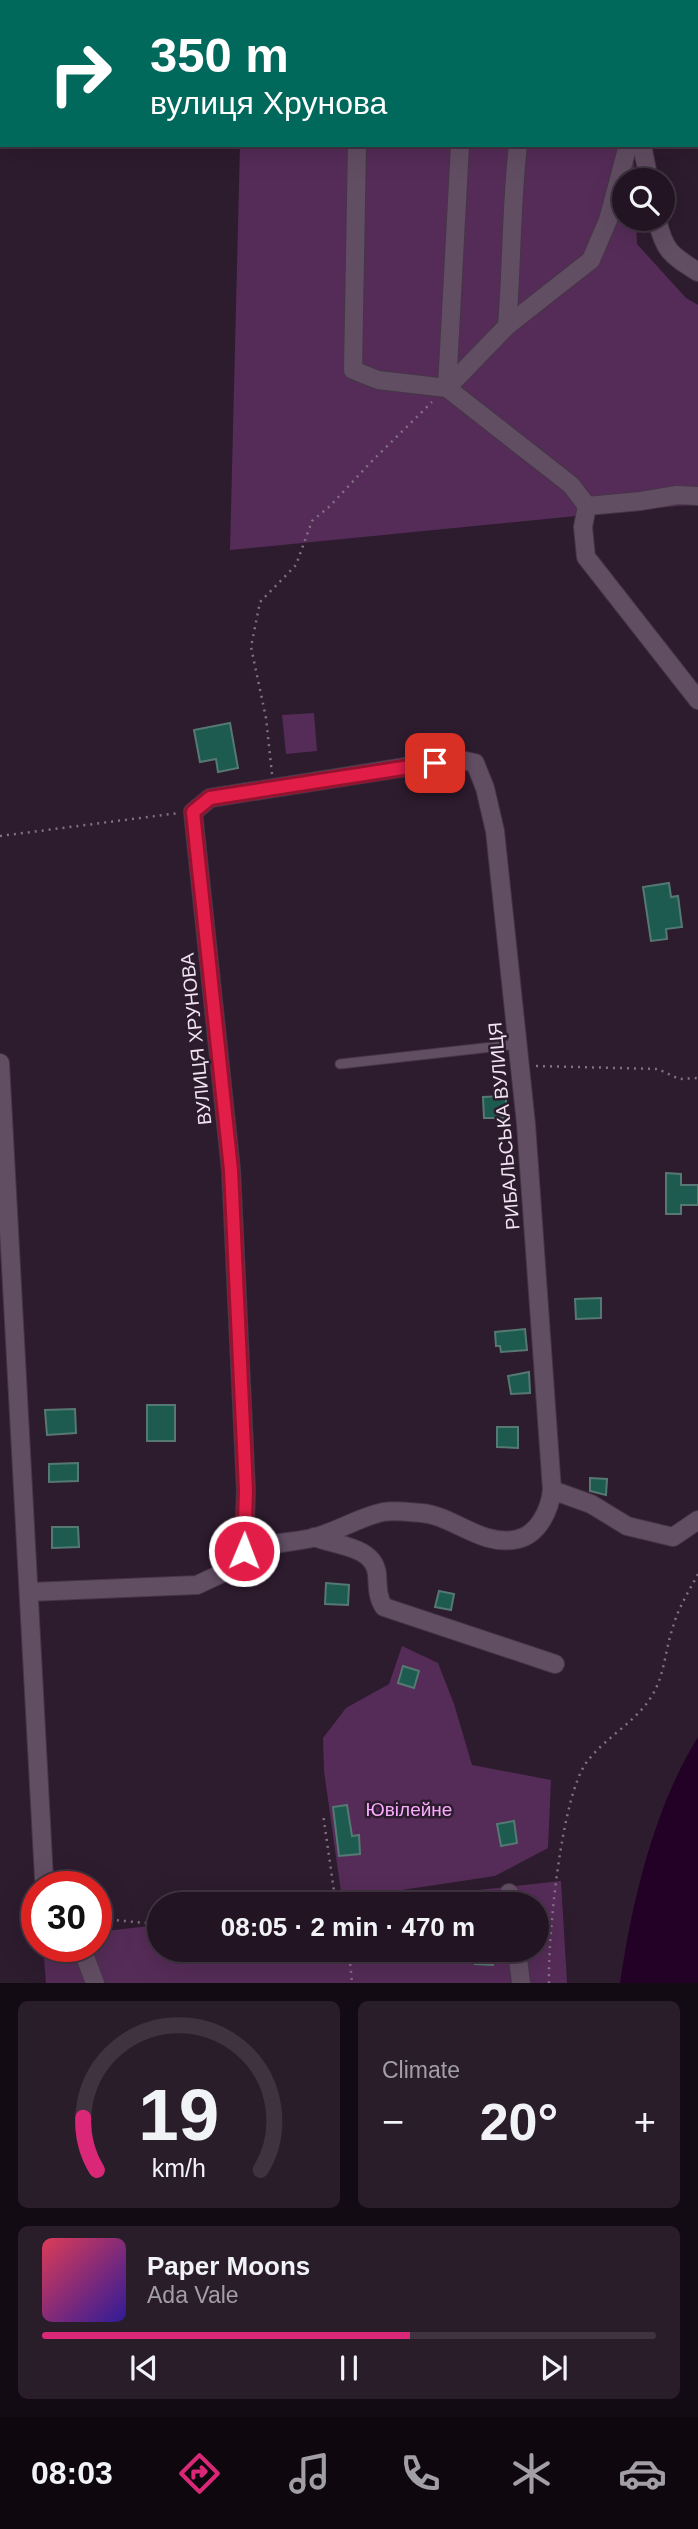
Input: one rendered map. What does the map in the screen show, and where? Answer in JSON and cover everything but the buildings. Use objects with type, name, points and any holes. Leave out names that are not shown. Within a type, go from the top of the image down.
[{"type":"street","points":[[358,147],[353,370],[378,380],[447,388],[571,485],[587,506],[583,527],[586,557],[698,700]]},
{"type":"street","points":[[447,388],[460,147]]},
{"type":"street","points":[[507,326],[512,263],[513,191],[518,147]]},
{"type":"street","points":[[447,388],[507,326],[591,260],[608,220],[627,147]]},
{"type":"street","points":[[642,147],[647,168]]},
{"type":"street","points":[[660,231],[671,255],[698,272]]},
{"type":"street","points":[[587,506],[641,502],[677,495],[698,496]]},
{"type":"street","name":"РИБАЛЬСЬКА ВУЛИЦЯ","points":[[244,1551],[263,1545],[314,1537],[383,1512],[424,1513],[474,1534],[508,1541],[521,1538],[531,1531],[550,1508],[552,1489],[519,1044],[495,831],[485,788],[475,763],[456,759],[274,788]]},
{"type":"street","points":[[193,812],[210,798],[274,788]]},
{"type":"street","name":"ВУЛИЦЯ ХРУНОВА","points":[[193,812],[231,1170],[246,1490],[244,1551]]},
{"type":"street","points":[[0,1063],[44,1871]]},
{"type":"street","points":[[552,1489],[591,1504],[627,1525],[673,1537],[698,1520]]},
{"type":"street","points":[[314,1537],[364,1551],[376,1564],[379,1600],[384,1607],[555,1664]]},
{"type":"street","points":[[30,1592],[197,1585],[229,1570],[244,1551]]},
{"type":"street","points":[[87,1962],[95,1983]]},
{"type":"street","points":[[518,1962],[521,1983]]},
{"type":"lane","points":[[340,1064],[519,1044]]},
{"type":"path","points":[[274,788],[266,718],[251,647],[260,602],[296,565],[312,522],[447,388]]},
{"type":"path","points":[[0,835],[193,812]]},
{"type":"path","points":[[521,1065],[659,1069],[679,1079],[698,1078]]},
{"type":"path","points":[[549,1983],[548,1956],[573,1787],[586,1764],[607,1739],[637,1714],[652,1697],[661,1679],[672,1628],[698,1574]]},
{"type":"path","points":[[323,1814],[333,1892]]},
{"type":"path","points":[[112,1920],[147,1923]]},
{"type":"path","points":[[350,1962],[352,1983]]},
{"type":"green space","points":[[240,147],[633,147],[634,168],[612,168],[612,231],[636,231],[637,244],[686,298],[698,305],[698,504],[230,550]]},
{"type":"green space","points":[[314,713],[317,751],[286,754],[282,715]]},
{"type":"green space","name":"Ювілейне","points":[[402,1646],[438,1663],[454,1704],[472,1765],[551,1780],[548,1848],[495,1876],[389,1892],[341,1892],[324,1771],[323,1738],[346,1708],[389,1684]]},
{"type":"green space","points":[[561,1881],[567,1983],[46,1983],[44,1962],[112,1962],[112,1930],[147,1926],[147,1962],[549,1962],[549,1892],[461,1892]]},
{"type":"shaded area","points":[[698,1737],[698,1983],[620,1983],[638,1888],[657,1824]]},
{"type":"route","points":[[244,1551],[246,1490],[231,1170],[193,812],[210,798],[435,763]]}]
